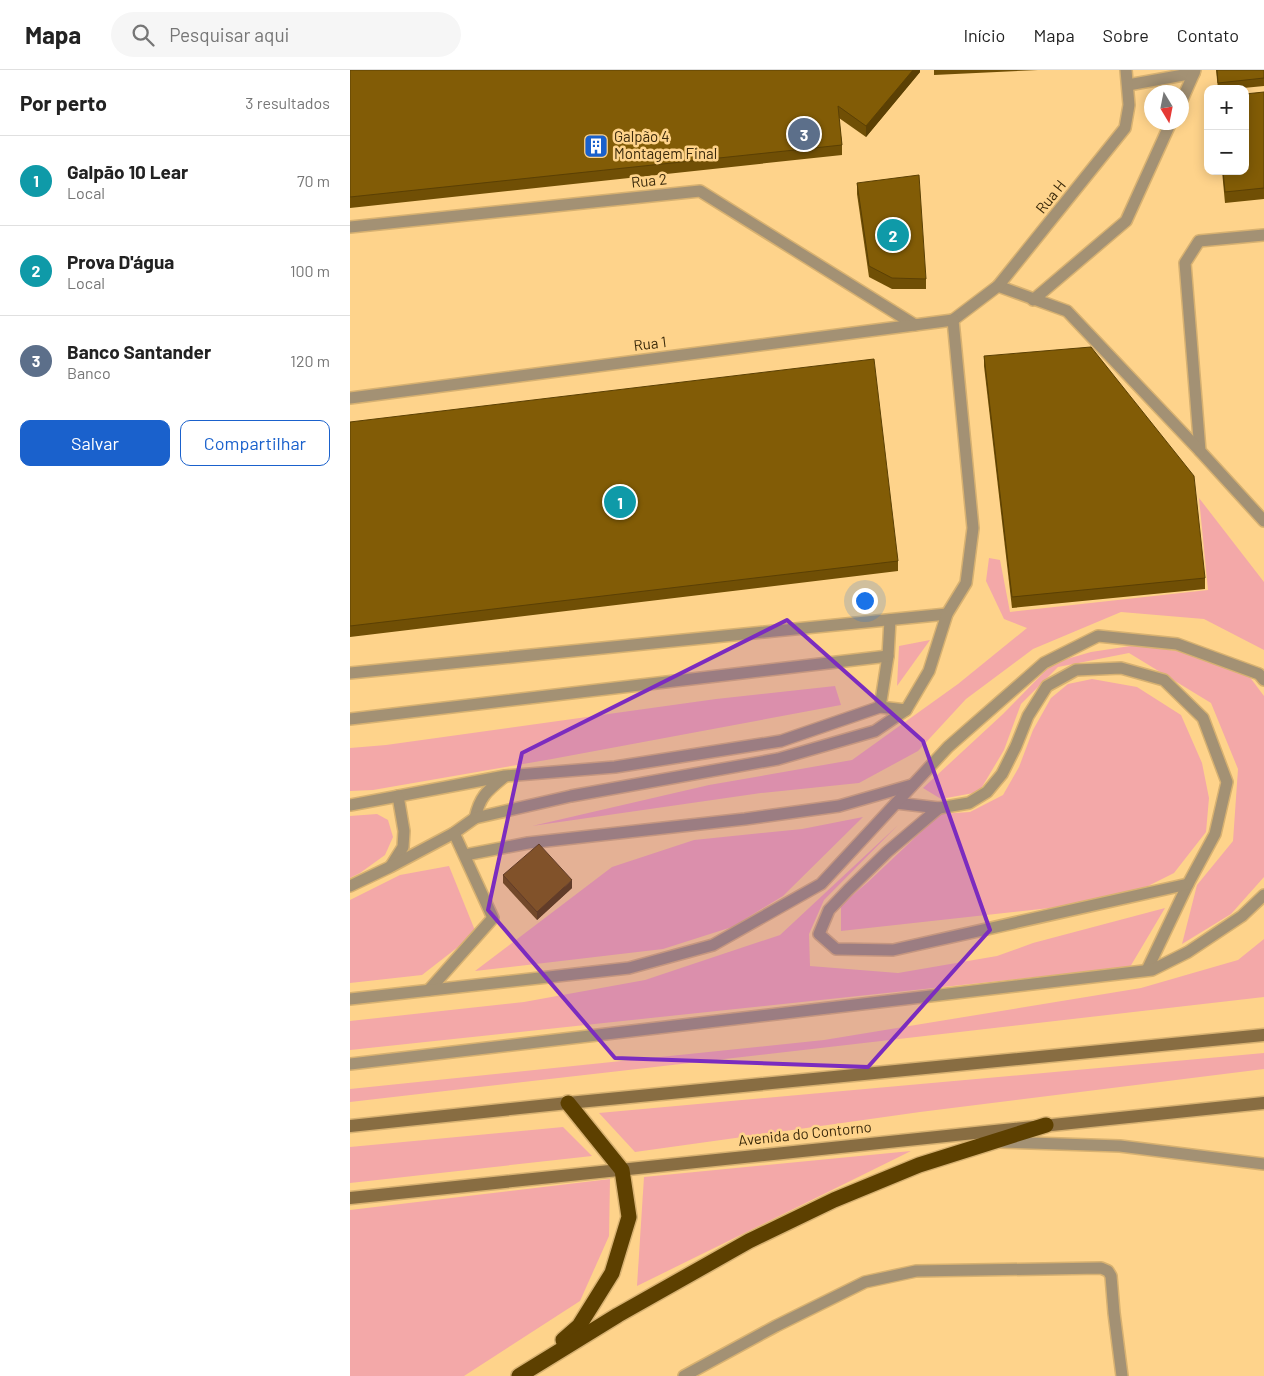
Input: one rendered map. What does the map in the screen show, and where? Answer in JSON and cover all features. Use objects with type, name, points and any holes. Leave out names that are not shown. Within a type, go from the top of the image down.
[{"type":"highway","points":[[538,1363],[579,1326],[612,1273],[629,1217],[622,1170],[568,1103]]},
{"type":"highway","points":[[519,1376],[618,1315],[749,1241],[834,1200],[920,1165],[1046,1126]]},
{"type":"main road","points":[[350,1126],[1262,1034]]},
{"type":"main road","name":"Avenida do Contorno","points":[[350,1198],[1264,1103]]},
{"type":"lane","name":"Rua H","points":[[953,320],[998,286],[1125,128],[1129,105],[1126,70]]},
{"type":"lane","points":[[1128,85],[1194,71]]},
{"type":"lane","points":[[1188,85],[1194,71]]},
{"type":"lane","points":[[1033,300],[1126,221],[1167,130]]},
{"type":"lane","name":"Rua 2","points":[[350,227],[700,191],[915,324]]},
{"type":"lane","points":[[1200,450],[1185,263],[1199,241],[1264,235]]},
{"type":"lane","points":[[998,286],[1067,312],[1200,450],[1264,521]]},
{"type":"lane","points":[[350,886],[454,833],[475,818],[571,796],[778,759],[874,731],[906,710],[929,670],[947,614],[966,583],[973,528],[953,320]]},
{"type":"lane","name":"Rua 1","points":[[350,398],[953,320]]},
{"type":"lane","points":[[350,673],[947,614]]},
{"type":"lane","points":[[880,707],[888,656],[890,620]]},
{"type":"lane","points":[[350,999],[629,968],[713,945],[821,884],[948,747],[1044,663],[1098,636],[1177,644],[1259,674],[1264,680]]},
{"type":"lane","points":[[350,719],[888,656]]},
{"type":"lane","points":[[896,803],[940,808],[969,803],[987,792],[1002,774],[1028,716],[1047,686],[1076,670],[1121,668],[1164,680],[1203,718],[1227,782],[1214,834],[1147,970]]},
{"type":"lane","points":[[350,805],[505,776],[615,767],[781,741],[880,707],[906,710]]},
{"type":"lane","points":[[475,818],[478,803],[505,776]]},
{"type":"lane","points":[[465,856],[528,843],[745,819],[839,806],[914,784]]},
{"type":"lane","points":[[390,867],[403,847],[404,831],[398,796]]},
{"type":"lane","points":[[940,808],[887,852],[829,910],[819,934],[836,948],[893,950],[1188,884]]},
{"type":"lane","points":[[430,990],[493,918],[454,833]]},
{"type":"lane","points":[[350,1064],[1152,970],[1188,952],[1242,916],[1264,895]]},
{"type":"lane","points":[[994,1142],[1120,1146],[1264,1164]]},
{"type":"lane","points":[[684,1376],[776,1326],[865,1282],[916,1272],[1101,1268],[1108,1271],[1111,1276],[1122,1376]]},
{"type":"highlighted area","points":[[787,620],[923,741],[990,930],[868,1067],[615,1058],[488,910],[522,753]]},
{"type":"shaded area","points":[[1199,498],[1264,582],[1264,650],[1204,619],[1121,612],[1033,649],[966,699],[918,751],[859,783],[761,793],[532,826],[709,785],[852,760],[958,684],[1027,628],[1004,619],[986,581],[989,558],[1000,560],[1010,612],[1208,590]]},
{"type":"shaded area","points":[[930,640],[897,686],[899,646]]},
{"type":"shaded area","points":[[1137,645],[1189,653],[1246,672],[1264,696],[1264,877],[1231,914],[1182,944],[1197,885],[1233,841],[1238,769],[1211,703],[1129,653],[1058,667],[1021,704],[1004,750],[979,792],[941,799],[923,788],[1003,714],[1053,663],[1091,652]]},
{"type":"shaded area","points":[[1092,679],[1137,687],[1181,715],[1202,763],[1209,798],[1206,832],[1174,873],[1148,886],[1086,904],[841,931],[841,905],[940,814],[970,812],[1003,795],[1019,767],[1033,730],[1051,698],[1068,684]]},
{"type":"shaded area","points":[[835,686],[841,705],[552,759],[373,790],[350,791],[350,748],[386,745],[716,699]]},
{"type":"shaded area","points":[[377,814],[388,820],[393,837],[385,855],[350,878],[350,816]]},
{"type":"shaded area","points":[[863,817],[783,896],[732,927],[663,949],[475,971],[612,867],[694,840],[802,829]]},
{"type":"shaded area","points":[[898,825],[824,900],[809,934],[810,966],[898,973],[997,956],[1033,943],[1165,908],[1130,967],[350,1050],[350,1021],[524,1002],[645,980],[780,935]]},
{"type":"shaded area","points":[[449,866],[476,933],[422,975],[350,983],[350,900],[400,875]]},
{"type":"shaded area","points":[[1264,939],[1264,997],[350,1102],[350,1089],[824,1040],[1141,988],[1238,960]]},
{"type":"shaded area","points":[[1264,1053],[1264,1069],[920,1112],[635,1152],[599,1113]]},
{"type":"shaded area","points":[[563,1127],[592,1156],[350,1183],[350,1147]]},
{"type":"shaded area","points":[[911,1151],[637,1286],[644,1177]]},
{"type":"shaded area","points":[[610,1179],[609,1236],[580,1301],[464,1376],[350,1376],[350,1210]]},
{"type":"building","name":"Galpão 4 Montagem Final","points":[[350,70],[913,70],[866,126],[838,106],[842,145],[350,197]]},
{"type":"building","points":[[1217,70],[1264,70],[1264,78],[1218,83]]},
{"type":"building","points":[[1264,92],[1264,188],[1225,192],[1223,175],[1249,175],[1249,94]]},
{"type":"building","points":[[919,175],[926,279],[892,278],[869,266],[857,183]]},
{"type":"building","points":[[1091,347],[1194,476],[1205,578],[1012,597],[984,356]]},
{"type":"building","points":[[874,359],[898,561],[350,626],[350,422]]},
{"type":"building","points":[[539,844],[572,880],[537,912],[503,875]]},
{"type":"place","name":"Banco Santander","points":[[804,134]]},
{"type":"place","name":"Galpão 4 Montagem Final","points":[[596,146]]},
{"type":"place","name":"Prova D'água","points":[[893,235]]},
{"type":"place","name":"Galpão 10 Lear","points":[[620,502]]}]
